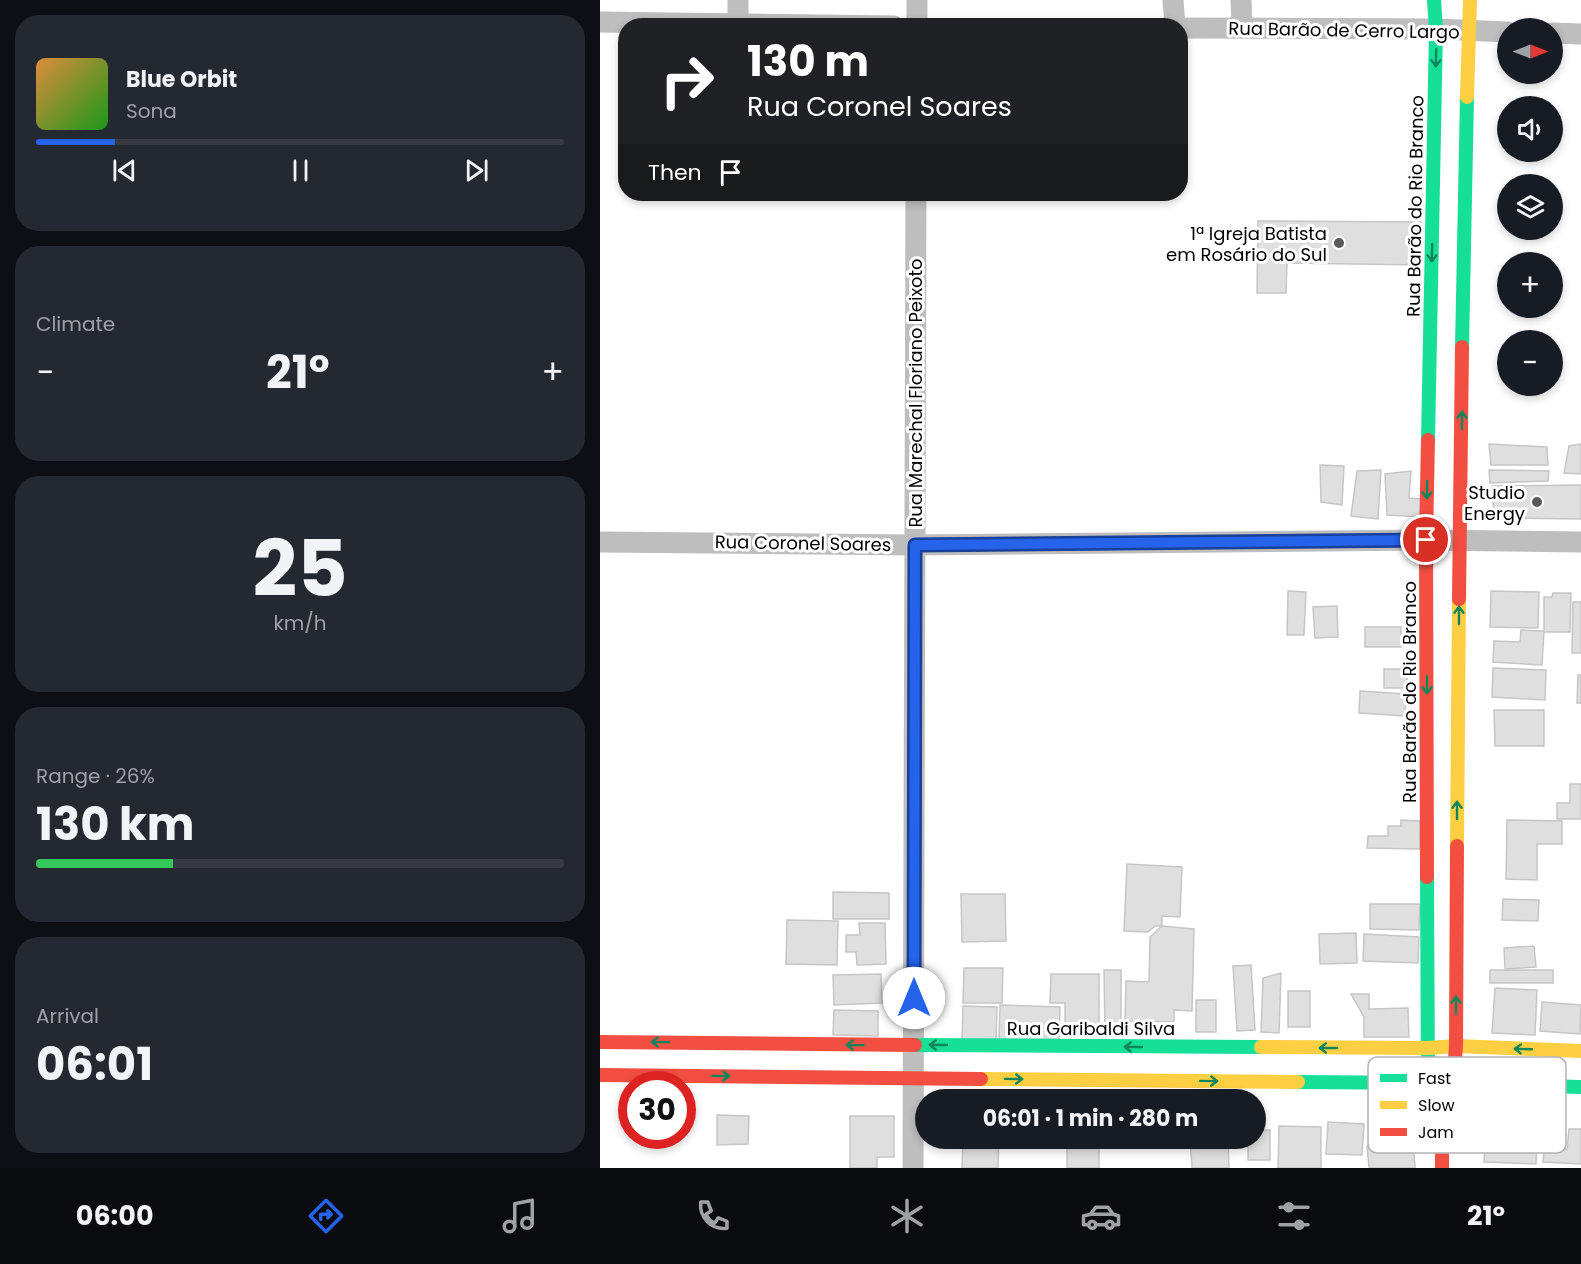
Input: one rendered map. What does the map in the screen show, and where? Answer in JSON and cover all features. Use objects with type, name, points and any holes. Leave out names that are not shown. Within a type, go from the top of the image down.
[{"type":"street","points":[[738,0],[738,18]]},
{"type":"street","points":[[917,0],[917,18]]},
{"type":"street","points":[[1173,0],[1174,18]]},
{"type":"street","points":[[1240,0],[1242,28]]},
{"type":"street","name":"Rua Barão do Rio Branco","points":[[1428,1057],[1426,540],[1436,29],[1434,0]]},
{"type":"street","name":"Rua Barão do Rio Branco","points":[[1455,1057],[1459,540],[1470,0]]},
{"type":"street","points":[[600,22],[618,22]]},
{"type":"street","name":"Rua Barão de Cerro Largo","points":[[1188,28],[1436,29],[1497,32]]},
{"type":"street","points":[[1563,33],[1581,34]]},
{"type":"street","name":"Rua Marechal Floriano Peixoto","points":[[913,1168],[916,201]]},
{"type":"street","name":"Rua Coronel Soares","points":[[600,542],[915,545],[1426,540],[1581,542]]},
{"type":"street","name":"Rua Garibaldi Silva","points":[[600,1042],[913,1045],[1368,1079]]},
{"type":"street","name":"Rua Garibaldi Silva","points":[[600,1075],[913,1078],[1456,1046],[1581,1051]]},
{"type":"street","name":"Rua Garibaldi Silva","points":[[1566,1087],[1581,1087]]},
{"type":"building","name":"1ª Igreja Batista em Rosário do Sul","points":[[1258,221],[1421,222],[1421,265],[1287,263],[1286,293],[1257,293]]},
{"type":"building","points":[[1489,444],[1547,447],[1548,465],[1491,465]]},
{"type":"building","points":[[1581,444],[1581,474],[1564,473],[1569,446]]},
{"type":"building","points":[[1320,465],[1344,466],[1342,505],[1321,502]]},
{"type":"building","points":[[1381,470],[1378,519],[1351,516],[1357,471]]},
{"type":"building","points":[[1489,470],[1549,471],[1548,481],[1490,483]]},
{"type":"building","points":[[1411,471],[1409,498],[1421,499],[1423,517],[1387,515],[1385,474]]},
{"type":"building","name":"Studio Energy","points":[[1581,485],[1581,519],[1494,518],[1492,486]]},
{"type":"building","points":[[1288,591],[1306,592],[1304,635],[1287,635]]},
{"type":"building","points":[[1491,591],[1539,592],[1538,628],[1490,627]]},
{"type":"building","points":[[1553,593],[1571,593],[1570,632],[1544,632],[1544,597],[1552,597]]},
{"type":"building","points":[[1573,602],[1581,602],[1581,653],[1572,653]]},
{"type":"building","points":[[1337,606],[1338,637],[1315,638],[1313,607]]},
{"type":"building","points":[[1365,627],[1401,627],[1401,647],[1365,647]]},
{"type":"building","points":[[1521,630],[1544,631],[1542,665],[1493,662],[1494,641],[1520,642]]},
{"type":"building","points":[[1493,668],[1546,670],[1545,700],[1492,697]]},
{"type":"building","points":[[1384,669],[1407,669],[1407,688],[1384,688]]},
{"type":"building","points":[[1578,675],[1581,675],[1581,703],[1577,703]]},
{"type":"building","points":[[1360,691],[1406,694],[1405,716],[1359,713]]},
{"type":"building","points":[[1494,710],[1544,710],[1544,746],[1495,746]]},
{"type":"building","points":[[1570,784],[1581,784],[1581,819],[1557,819],[1557,803],[1570,803]]},
{"type":"building","points":[[1401,820],[1420,821],[1420,849],[1367,848],[1368,836],[1388,836],[1388,826],[1401,826]]},
{"type":"building","points":[[1507,820],[1562,821],[1562,844],[1537,844],[1537,880],[1506,879]]},
{"type":"building","points":[[1127,864],[1182,867],[1180,917],[1162,916],[1162,926],[1155,926],[1148,932],[1124,931]]},
{"type":"building","points":[[833,892],[889,893],[889,919],[833,919]]},
{"type":"building","points":[[961,894],[1005,894],[1006,941],[962,942]]},
{"type":"building","points":[[1503,899],[1539,900],[1538,921],[1502,920]]},
{"type":"building","points":[[1370,904],[1420,904],[1419,930],[1370,929]]},
{"type":"building","points":[[787,920],[838,921],[837,965],[786,964]]},
{"type":"building","points":[[859,923],[885,923],[886,964],[857,965],[856,952],[846,952],[846,935],[860,935]]},
{"type":"building","points":[[1162,926],[1194,929],[1192,1011],[1174,1010],[1174,1022],[1125,1021],[1126,981],[1149,982],[1150,937]]},
{"type":"building","points":[[1356,933],[1357,963],[1320,964],[1319,934]]},
{"type":"building","points":[[1364,934],[1419,937],[1418,963],[1363,961]]},
{"type":"building","points":[[1534,946],[1536,967],[1505,969],[1504,948]]},
{"type":"building","points":[[1251,965],[1255,1030],[1237,1031],[1233,966]]},
{"type":"building","points":[[964,968],[1003,968],[1002,1003],[963,1003]]},
{"type":"building","points":[[1104,970],[1121,970],[1121,1033],[1105,1033]]},
{"type":"building","points":[[1490,970],[1553,970],[1553,983],[1490,983]]},
{"type":"building","points":[[1281,973],[1279,1033],[1261,1032],[1263,978]]},
{"type":"building","points":[[881,974],[882,1003],[834,1005],[833,975]]},
{"type":"building","points":[[1051,974],[1099,974],[1099,1032],[1065,1032],[1065,1003],[1050,1003]]},
{"type":"building","points":[[1495,988],[1537,990],[1535,1035],[1492,1033]]},
{"type":"building","points":[[1288,991],[1310,991],[1310,1027],[1288,1027]]},
{"type":"building","points":[[1351,994],[1369,994],[1369,1009],[1408,1008],[1409,1037],[1364,1037],[1364,1017]]},
{"type":"building","points":[[1196,1000],[1216,1000],[1216,1032],[1196,1032]]},
{"type":"building","points":[[1542,1002],[1581,1005],[1580,1034],[1540,1031]]},
{"type":"building","points":[[1000,1005],[1060,1007],[1059,1042],[999,1040]]},
{"type":"building","points":[[963,1006],[997,1007],[996,1041],[962,1040]]},
{"type":"building","points":[[834,1010],[878,1011],[878,1036],[833,1035]]},
{"type":"building","points":[[717,1115],[749,1116],[748,1144],[717,1145]]},
{"type":"building","points":[[850,1116],[894,1116],[894,1157],[877,1157],[877,1168],[850,1168]]},
{"type":"building","points":[[1328,1122],[1364,1124],[1362,1155],[1326,1154]]},
{"type":"building","points":[[1279,1126],[1321,1127],[1321,1168],[1278,1168]]},
{"type":"building","points":[[1569,1129],[1581,1129],[1581,1164],[1543,1162],[1544,1153],[1566,1153]]},
{"type":"building","points":[[1266,1130],[1270,1130],[1270,1160],[1248,1160],[1248,1149],[1266,1149]]},
{"type":"building","points":[[1367,1146],[1368,1153],[1414,1153],[1415,1168],[1369,1168]]},
{"type":"building","points":[[963,1149],[999,1149],[998,1168],[962,1168]]},
{"type":"building","points":[[1067,1149],[1099,1149],[1099,1168],[1067,1168]]},
{"type":"building","points":[[1191,1149],[1228,1149],[1229,1168],[1192,1168]]},
{"type":"building","points":[[1484,1153],[1536,1153],[1536,1164],[1484,1162]]},
{"type":"traffic: fast","points":[[1428,440],[1436,29],[1434,0]]},
{"type":"traffic: fast","points":[[1462,347],[1467,97]]},
{"type":"traffic: fast","points":[[1427,877],[1428,1057]]},
{"type":"traffic: fast","points":[[915,1045],[1261,1047]]},
{"type":"traffic: fast","points":[[1298,1082],[1368,1083]]},
{"type":"traffic: fast","points":[[1566,1087],[1581,1087]]},
{"type":"traffic: slow","points":[[1467,97],[1470,0]]},
{"type":"traffic: slow","points":[[1457,846],[1459,599]]},
{"type":"traffic: slow","points":[[1261,1047],[1428,1048],[1456,1046],[1581,1051]]},
{"type":"traffic: slow","points":[[981,1079],[1298,1082]]},
{"type":"traffic: jam","points":[[1459,599],[1462,347]]},
{"type":"traffic: jam","points":[[1427,877],[1428,440]]},
{"type":"traffic: jam","points":[[1455,1057],[1457,846]]},
{"type":"traffic: jam","points":[[600,1042],[915,1045]]},
{"type":"traffic: jam","points":[[600,1075],[981,1079]]},
{"type":"traffic: jam","points":[[1442,1153],[1442,1168]]},
{"type":"place","name":"1ª Igreja Batista em Rosário do Sul","points":[[1339,243]]},
{"type":"place","name":"Studio Energy","points":[[1537,502]]},
{"type":"route","points":[[914,998],[915,545],[1426,540]]}]
